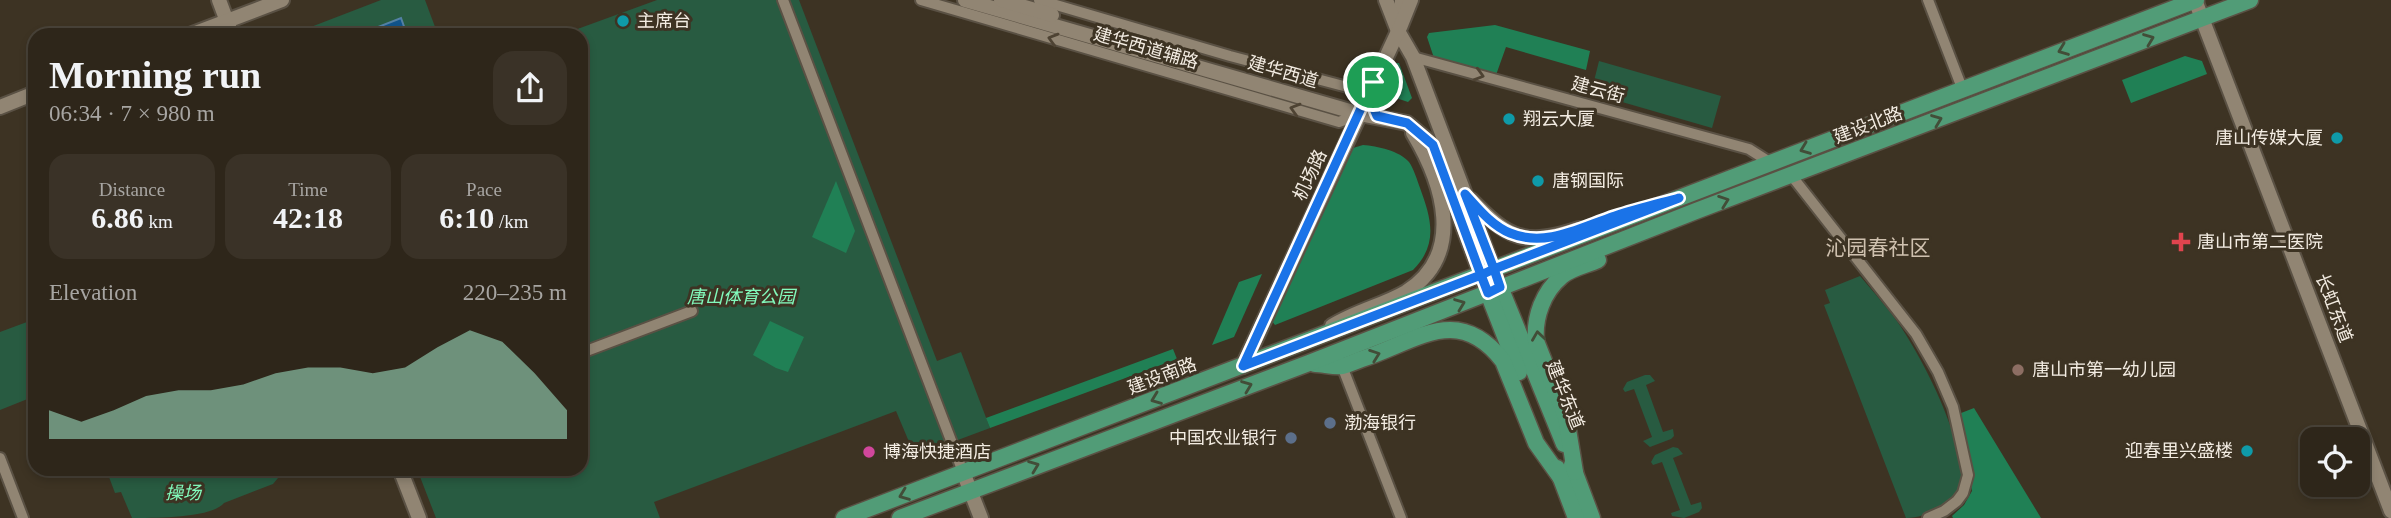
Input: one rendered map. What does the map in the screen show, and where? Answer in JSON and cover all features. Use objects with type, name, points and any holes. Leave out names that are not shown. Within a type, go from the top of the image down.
[{"type":"main road","points":[[219,0],[230,28],[282,0]]},
{"type":"main road","name":"建华西道","points":[[965,0],[1361,110]]},
{"type":"main road","name":"建华西道","points":[[1000,0],[1407,123],[1433,145],[1488,272]]},
{"type":"main road","name":"建华西道","points":[[1386,0],[1398,31],[1413,57],[1465,194],[1494,290]]},
{"type":"main road","name":"机场路","points":[[1243,366],[1411,0]]},
{"type":"main road","name":"建设北路","points":[[1488,272],[2196,0]]},
{"type":"main road","name":"长虹东道","points":[[2196,0],[2391,511]]},
{"type":"main road","name":"建设北路","points":[[1494,290],[2250,0]]},
{"type":"main road","points":[[1389,52],[1399,51],[1413,57]]},
{"type":"main road","points":[[1373,82],[1370,99],[1377,116]]},
{"type":"main road","points":[[0,107],[28,96]]},
{"type":"main road","points":[[1306,342],[1352,314],[1404,293],[1427,272],[1438,255],[1444,229],[1440,195],[1424,151],[1407,123]]},
{"type":"main road","points":[[1465,194],[1494,224],[1507,232],[1533,239],[1553,238],[1618,215],[1679,198]]},
{"type":"main road","points":[[1568,475],[1566,417],[1536,341],[1535,328],[1542,305],[1563,275],[1643,241],[1696,211]]},
{"type":"main road","name":"建设南路","points":[[844,518],[1488,272]]},
{"type":"main road","points":[[900,518],[1494,290]]},
{"type":"main road","name":"建华东道","points":[[1494,290],[1568,475],[1592,518]]},
{"type":"main road","points":[[1309,363],[1342,366],[1439,330],[1468,333],[1495,350],[1503,361],[1536,443],[1568,475]]},
{"type":"main road","points":[[963,472],[981,518]]},
{"type":"main road","name":"建华东道","points":[[1568,475],[1576,518]]},
{"type":"main road","points":[[403,476],[419,518]]},
{"type":"street","points":[[783,0],[963,472]]},
{"type":"street","name":"建华西道辅路","points":[[921,0],[1339,122],[1361,110],[1355,89],[1230,56],[1039,0]]},
{"type":"street","points":[[1398,31],[1400,0]]},
{"type":"street","points":[[1928,0],[1962,88]]},
{"type":"street","name":"建云街","points":[[1413,57],[1749,149],[1771,163]]},
{"type":"street","points":[[1791,175],[1916,334],[1938,372],[1953,407],[1968,475],[1963,493],[1957,501],[1928,518]]},
{"type":"street","points":[[588,350],[692,310]]},
{"type":"street","points":[[1342,366],[1401,518]]},
{"type":"street","points":[[0,458],[23,518]]},
{"type":"green space","points":[[381,0],[425,0],[435,28],[308,28]]},
{"type":"green space","name":"唐山体育公园","points":[[657,0],[799,0],[937,361],[961,352],[990,428],[915,456],[896,411],[654,502],[660,518],[436,518],[420,476],[588,476],[588,28],[580,28]]},
{"type":"green space","points":[[1495,25],[1590,51],[1586,70],[1506,47],[1496,75],[1434,58],[1427,37],[1429,33]]},
{"type":"green space","points":[[2185,56],[2202,61],[2207,74],[2131,103],[2122,80]]},
{"type":"green space","points":[[1599,61],[1721,96],[1712,128],[1591,93]]},
{"type":"green space","points":[[1394,63],[1399,63],[1412,98],[1408,102],[1384,94],[1382,87]]},
{"type":"green space","points":[[1363,145],[1394,152],[1411,165],[1429,220],[1430,241],[1427,250],[1413,270],[1275,325],[1271,320],[1353,148]]},
{"type":"green space","points":[[836,181],[855,231],[846,253],[812,237]]},
{"type":"green space","points":[[1262,274],[1234,337],[1212,345],[1239,282]]},
{"type":"green space","points":[[1860,276],[1896,320],[1922,363],[1943,406],[1958,451],[1962,491],[1922,516],[1906,518],[1824,305],[1830,303],[1825,290]]},
{"type":"green space","points":[[770,321],[804,337],[788,372],[753,355]]},
{"type":"green space","points":[[28,322],[28,399],[0,410],[0,332]]},
{"type":"green space","points":[[1173,349],[1177,359],[990,428],[986,418]]},
{"type":"green space","points":[[1650,375],[1655,381],[1646,385],[1663,432],[1673,429],[1674,436],[1650,447],[1643,441],[1652,437],[1634,389],[1625,392],[1623,389],[1627,382]]},
{"type":"green space","points":[[1974,408],[2041,518],[1953,518],[1972,491],[1956,415]]},
{"type":"green space","points":[[1673,447],[1683,454],[1673,458],[1691,505],[1701,502],[1702,508],[1684,518],[1672,516],[1671,513],[1680,510],[1662,462],[1653,465],[1651,462],[1655,455]]},
{"type":"green space","name":"操场","points":[[109,476],[283,476],[273,484],[208,512],[182,516],[132,518],[121,492],[115,493]]},
{"type":"water","points":[[401,18],[405,28],[378,28]]},
{"type":"place","name":"主席台","points":[[623,21]]},
{"type":"place","name":"翔云大厦","points":[[1509,119]]},
{"type":"place","name":"唐山传媒大厦","points":[[2337,138]]},
{"type":"place","name":"唐钢国际","points":[[1538,181]]},
{"type":"place","name":"唐山市第二医院","points":[[2181,242]]},
{"type":"place","name":"唐山市第一幼儿园","points":[[2018,370]]},
{"type":"place","name":"渤海银行","points":[[1330,423]]},
{"type":"place","name":"中国农业银行","points":[[1291,438]]},
{"type":"place","name":"迎春里兴盛楼","points":[[2247,451]]},
{"type":"place","name":"博海快捷酒店","points":[[869,452]]},
{"type":"district","name":"沁园春社区","points":[[1878,248]]},
{"type":"route","points":[[1373,82],[1243,366],[1481,275],[1488,293],[1500,287],[1494,269],[1679,198],[1618,215],[1553,238],[1533,239],[1507,232],[1494,224],[1465,194],[1494,269],[1481,275],[1433,145],[1407,123],[1377,116],[1370,99],[1373,82]]}]
